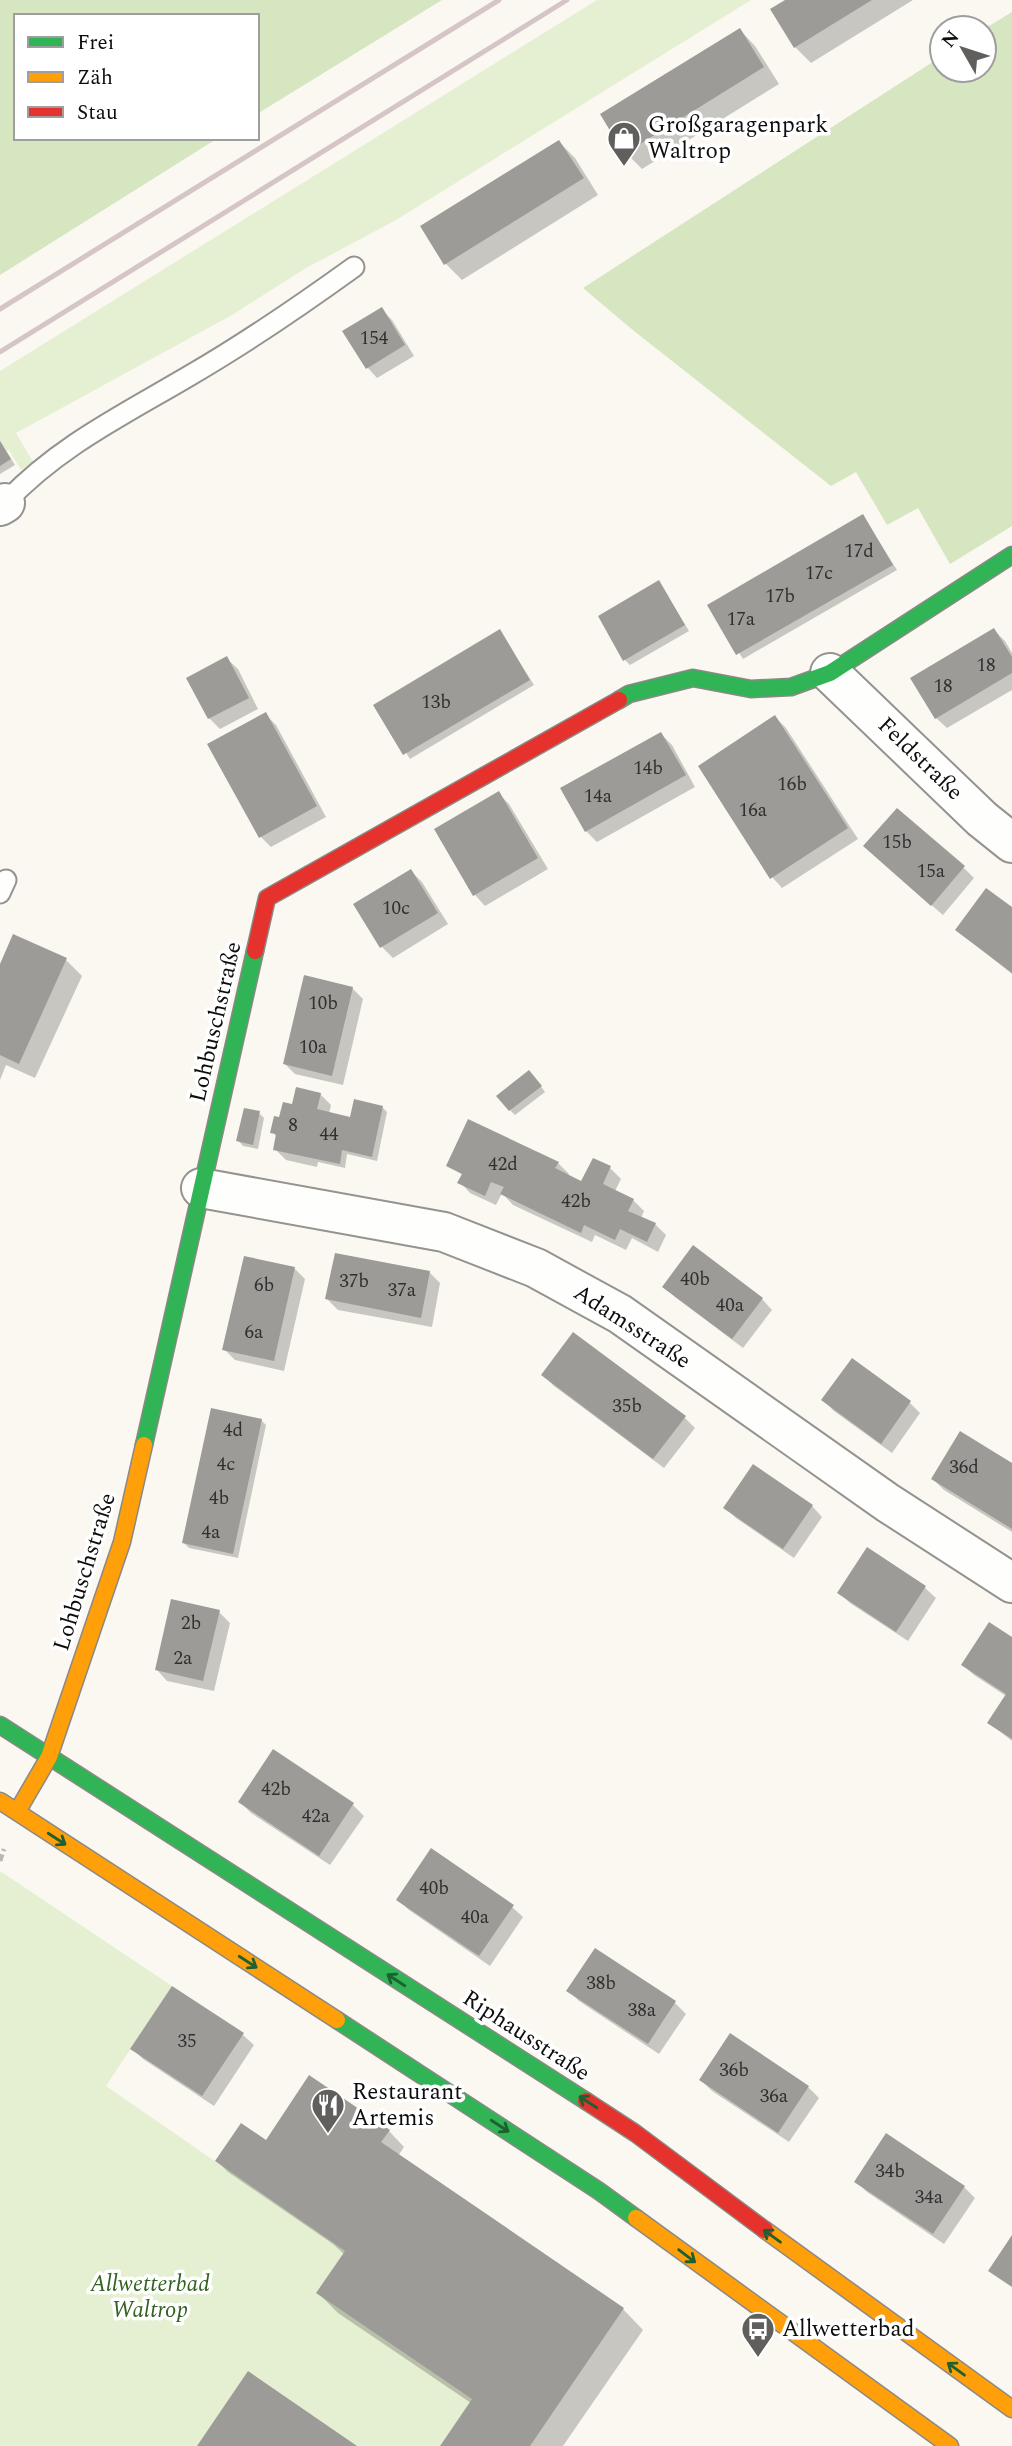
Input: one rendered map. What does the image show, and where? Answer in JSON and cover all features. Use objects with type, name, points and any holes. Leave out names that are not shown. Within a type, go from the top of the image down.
[{"type":"street","name":"Lohbuschstraße","points":[[17,1812],[49,1757],[122,1542],[267,898],[629,694],[693,678],[751,689],[791,687],[830,673],[1012,555]]},
{"type":"street","name":"Feldstraße","points":[[830,673],[982,819],[1012,843]]},
{"type":"street","name":"Adamsstraße","points":[[201,1188],[444,1232],[536,1268],[620,1314],[888,1503],[1012,1583]]},
{"type":"street","name":"Riphausstraße","points":[[0,1725],[635,2133],[1012,2409]]},
{"type":"street","points":[[0,1801],[599,2190],[950,2446]]},
{"type":"lane","points":[[2,505],[28,478],[68,448],[293,312],[354,267]]},
{"type":"green space","points":[[0,0],[442,0],[259,113],[259,14],[14,14],[14,140],[215,140],[0,275]]},
{"type":"green space","points":[[597,0],[751,0],[396,220],[306,268],[232,315],[16,433],[33,462],[21,470],[9,450],[6,451],[0,441],[0,371]]},
{"type":"green space","points":[[1012,12],[1012,526],[950,564],[918,508],[887,525],[856,472],[831,486],[583,288],[928,65],[928,84],[998,84],[998,20]]},
{"type":"green space","name":"Allwetterbad Waltrop","points":[[0,1871],[172,1986],[106,2086],[345,2251],[316,2293],[472,2399],[440,2446],[0,2446]]},
{"type":"building","points":[[785,0],[872,0],[794,48],[770,9]]},
{"type":"building","points":[[740,28],[764,67],[624,154],[600,114]]},
{"type":"building","points":[[559,140],[584,178],[444,265],[420,226]]},
{"type":"building","points":[[382,307],[405,345],[366,369],[342,331]]},
{"type":"building","points":[[0,441],[11,459],[0,466]]},
{"type":"building","points":[[863,514],[893,565],[736,655],[707,605]]},
{"type":"building","points":[[659,580],[685,625],[623,661],[598,616]]},
{"type":"building","points":[[994,628],[1012,657],[1012,673],[935,719],[910,678]]},
{"type":"building","points":[[500,629],[530,680],[403,755],[373,705]]},
{"type":"building","points":[[227,656],[249,698],[208,719],[186,678]]},
{"type":"building","points":[[266,712],[317,806],[259,838],[207,744]]},
{"type":"building","points":[[775,715],[848,828],[770,879],[698,766]]},
{"type":"building","points":[[661,732],[686,775],[585,832],[560,788]]},
{"type":"building","points":[[499,791],[538,858],[473,896],[434,829]]},
{"type":"building","points":[[897,808],[965,866],[931,906],[863,846]]},
{"type":"building","points":[[411,869],[438,913],[380,948],[353,904]]},
{"type":"building","points":[[986,888],[1012,907],[1012,973],[955,930]]},
{"type":"building","points":[[13,934],[67,958],[19,1064],[0,1055],[0,964]]},
{"type":"building","points":[[304,975],[353,987],[332,1076],[283,1064]]},
{"type":"building","points":[[529,1070],[542,1086],[509,1111],[496,1096]]},
{"type":"building","points":[[296,1087],[321,1093],[317,1109],[350,1117],[354,1099],[383,1106],[372,1157],[342,1150],[340,1164],[273,1150],[276,1134],[270,1133],[274,1116],[279,1117],[283,1102],[292,1104]]},
{"type":"building","points":[[244,1108],[260,1111],[253,1145],[236,1141]]},
{"type":"building","points":[[468,1119],[559,1162],[555,1168],[581,1181],[593,1158],[611,1166],[603,1184],[634,1199],[628,1211],[656,1223],[647,1242],[620,1229],[615,1240],[584,1225],[581,1233],[500,1194],[504,1187],[491,1182],[485,1196],[457,1183],[462,1174],[446,1166]]},
{"type":"building","points":[[693,1245],[763,1298],[732,1339],[662,1287]]},
{"type":"building","points":[[335,1253],[430,1271],[421,1318],[325,1299]]},
{"type":"building","points":[[244,1256],[295,1267],[274,1361],[222,1350]]},
{"type":"building","points":[[573,1332],[686,1416],[653,1459],[541,1375]]},
{"type":"building","points":[[852,1358],[911,1401],[881,1444],[821,1400]]},
{"type":"building","points":[[211,1408],[262,1419],[233,1554],[182,1543]]},
{"type":"building","points":[[960,1431],[1012,1463],[1012,1529],[931,1479]]},
{"type":"building","points":[[753,1464],[813,1505],[783,1549],[723,1508]]},
{"type":"building","points":[[867,1547],[926,1586],[896,1632],[837,1593]]},
{"type":"building","points":[[171,1599],[220,1610],[203,1681],[155,1670]]},
{"type":"building","points":[[989,1622],[1012,1637],[1012,1739],[987,1723],[1006,1694],[961,1665]]},
{"type":"building","points":[[273,1749],[354,1803],[319,1856],[238,1802]]},
{"type":"building","points":[[431,1848],[514,1905],[479,1956],[396,1900]]},
{"type":"building","points":[[595,1948],[676,2001],[648,2044],[566,1991]]},
{"type":"building","points":[[172,1986],[244,2033],[202,2096],[130,2049]]},
{"type":"building","points":[[730,2033],[809,2086],[778,2133],[699,2080]]},
{"type":"building","points":[[309,2075],[390,2130],[381,2142],[624,2308],[530,2446],[440,2446],[472,2399],[316,2293],[345,2251],[215,2161],[241,2123],[266,2140]]},
{"type":"building","points":[[886,2133],[965,2186],[933,2234],[854,2182]]},
{"type":"building","points":[[1012,2235],[1012,2287],[988,2271]]},
{"type":"building","points":[[248,2371],[357,2446],[197,2446]]},
{"type":"railway","points":[[0,309],[499,0]]},
{"type":"railway","points":[[0,352],[567,0]]},
{"type":"traffic: fast","points":[[619,700],[629,694],[693,678],[751,689],[791,687],[830,673],[1012,555]]},
{"type":"traffic: fast","points":[[144,1445],[255,951]]},
{"type":"traffic: fast","points":[[0,1725],[586,2101]]},
{"type":"traffic: fast","points":[[337,2020],[636,2218]]},
{"type":"traffic: slow","points":[[17,1812],[49,1757],[122,1542],[144,1445]]},
{"type":"traffic: slow","points":[[0,1801],[337,2020]]},
{"type":"traffic: slow","points":[[636,2218],[950,2446]]},
{"type":"traffic: slow","points":[[765,2230],[1012,2409]]},
{"type":"traffic: jam","points":[[255,951],[267,898],[619,700]]},
{"type":"traffic: jam","points":[[586,2101],[635,2133],[765,2230]]},
{"type":"place","name":"Großgaragenpark Waltrop","points":[[624,168]]},
{"type":"place","name":"Restaurant Artemis","points":[[328,2135]]},
{"type":"place","name":"Allwetterbad","points":[[758,2359]]}]
